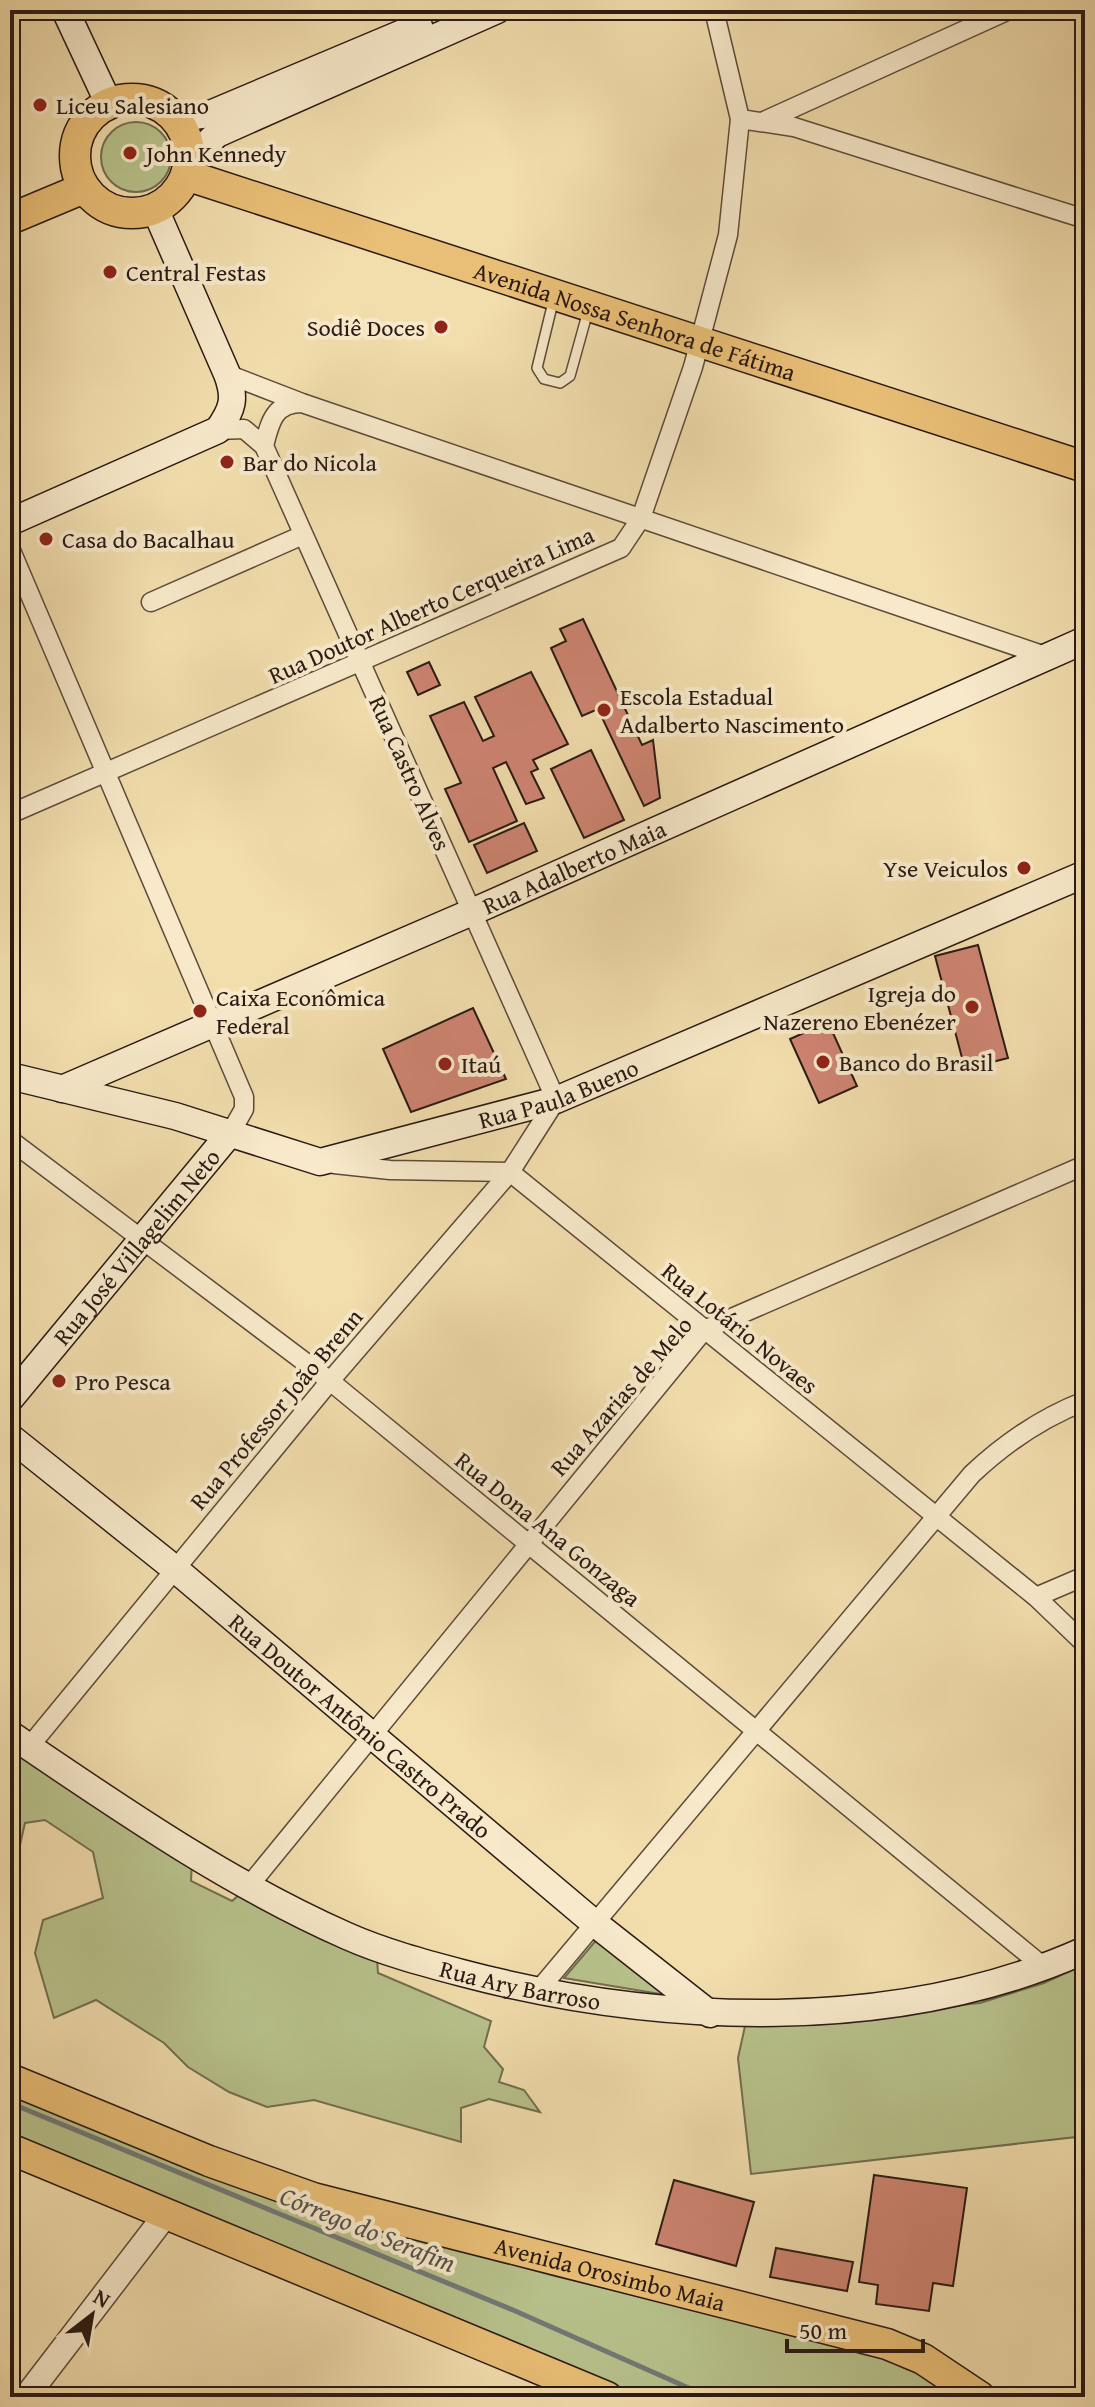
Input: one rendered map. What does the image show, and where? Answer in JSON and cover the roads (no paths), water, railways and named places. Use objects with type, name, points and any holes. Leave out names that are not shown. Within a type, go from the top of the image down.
[{"type":"main road","points":[[65,10],[109,104]]},
{"type":"main road","points":[[175,119],[210,114],[455,10]]},
{"type":"main road","points":[[188,168],[185,134],[175,119],[161,107],[144,101],[126,99],[109,104],[83,125],[77,140],[75,157],[84,188],[98,202],[116,211],[136,213],[155,209],[179,189],[188,168],[217,134],[497,10]]},
{"type":"main road","name":"Avenida Nossa Senhora de Fátima","points":[[188,168],[555,294],[1085,467]]},
{"type":"main road","points":[[10,219],[84,188]]},
{"type":"main road","points":[[10,522],[218,430],[233,406],[234,394],[227,374],[155,209]]},
{"type":"main road","name":"Rua Adalberto Maia","points":[[62,1089],[472,912],[1085,640]]},
{"type":"main road","name":"Rua Paula Bueno","points":[[320,1162],[556,1100],[1085,874]]},
{"type":"main road","points":[[10,1077],[231,1132],[320,1162]]},
{"type":"main road","name":"Rua José Villagelim Neto","points":[[10,1399],[231,1132]]},
{"type":"main road","name":"Rua Doutor Antônio Castro Prado","points":[[10,1437],[375,1734],[593,1922],[710,2014]]},
{"type":"main road","name":"Rua Ary Barroso","points":[[20,1740],[248,1887],[349,1937],[427,1963],[537,1992],[710,2014],[901,2002],[990,1986],[1045,1968],[1085,1950]]},
{"type":"main road","name":"Avenida Orosimbo Maia","points":[[10,2079],[209,2161],[313,2198],[887,2344],[923,2359],[980,2397]]},
{"type":"main road","points":[[10,2149],[607,2397]]},
{"type":"street","name":"Rua Doutor Alberto Cerqueira Lima","points":[[10,814],[621,548],[641,518],[702,342],[728,235],[740,119],[714,10]]},
{"type":"street","points":[[762,122],[1009,10]]},
{"type":"street","points":[[740,119],[794,127],[1085,219]]},
{"type":"street","points":[[227,374],[302,403],[1045,656]]},
{"type":"street","points":[[218,430],[244,429],[264,446],[272,416],[289,403],[302,403]]},
{"type":"street","name":"Rua Castro Alves","points":[[264,446],[556,1100]]},
{"type":"street","points":[[151,602],[303,535]]},
{"type":"street","points":[[10,548],[244,1097],[244,1109],[231,1132]]},
{"type":"street","name":"Rua Professor João Brenn","points":[[20,1740],[175,1569],[330,1381],[510,1172],[556,1100]]},
{"type":"street","name":"Rua Dona Ana Gonzaga","points":[[10,1140],[330,1381],[758,1729],[1045,1968]]},
{"type":"street","points":[[320,1162],[390,1170],[510,1172]]},
{"type":"street","name":"Rua Azarias de Melo","points":[[248,1887],[704,1330],[1085,1165]]},
{"type":"street","name":"Rua Lotário Novaes","points":[[510,1172],[1036,1597],[1085,1644]]},
{"type":"street","points":[[537,1992],[934,1517],[1005,1443],[1054,1413],[1085,1401]]},
{"type":"street","points":[[1036,1597],[1085,1576]]},
{"type":"street","points":[[26,2397],[167,2213]]},
{"type":"lane","points":[[555,294],[537,368],[544,379],[560,383],[570,376],[590,305]]},
{"type":"waterway","name":"Córrego do Serafim","points":[[10,2103],[513,2310],[709,2397]]},
{"type":"place","name":"Liceu Salesiano","points":[[40,105]]},
{"type":"place","name":"John Kennedy","points":[[130,153]]},
{"type":"place","name":"Central Festas","points":[[110,272]]},
{"type":"place","name":"Sodiê Doces","points":[[441,327]]},
{"type":"place","name":"Bar do Nicola","points":[[227,462]]},
{"type":"place","name":"Casa do Bacalhau","points":[[46,539]]},
{"type":"place","name":"Escola Estadual Adalberto Nascimento","points":[[604,710]]},
{"type":"place","name":"Yse Veiculos","points":[[1024,868]]},
{"type":"place","name":"Igreja do Nazereno Ebenézer","points":[[972,1007]]},
{"type":"place","name":"Caixa Econômica Federal","points":[[200,1011]]},
{"type":"place","name":"Banco do Brasil","points":[[823,1062]]},
{"type":"place","name":"Itaú","points":[[445,1064]]},
{"type":"place","name":"Pro Pesca","points":[[59,1381]]}]
